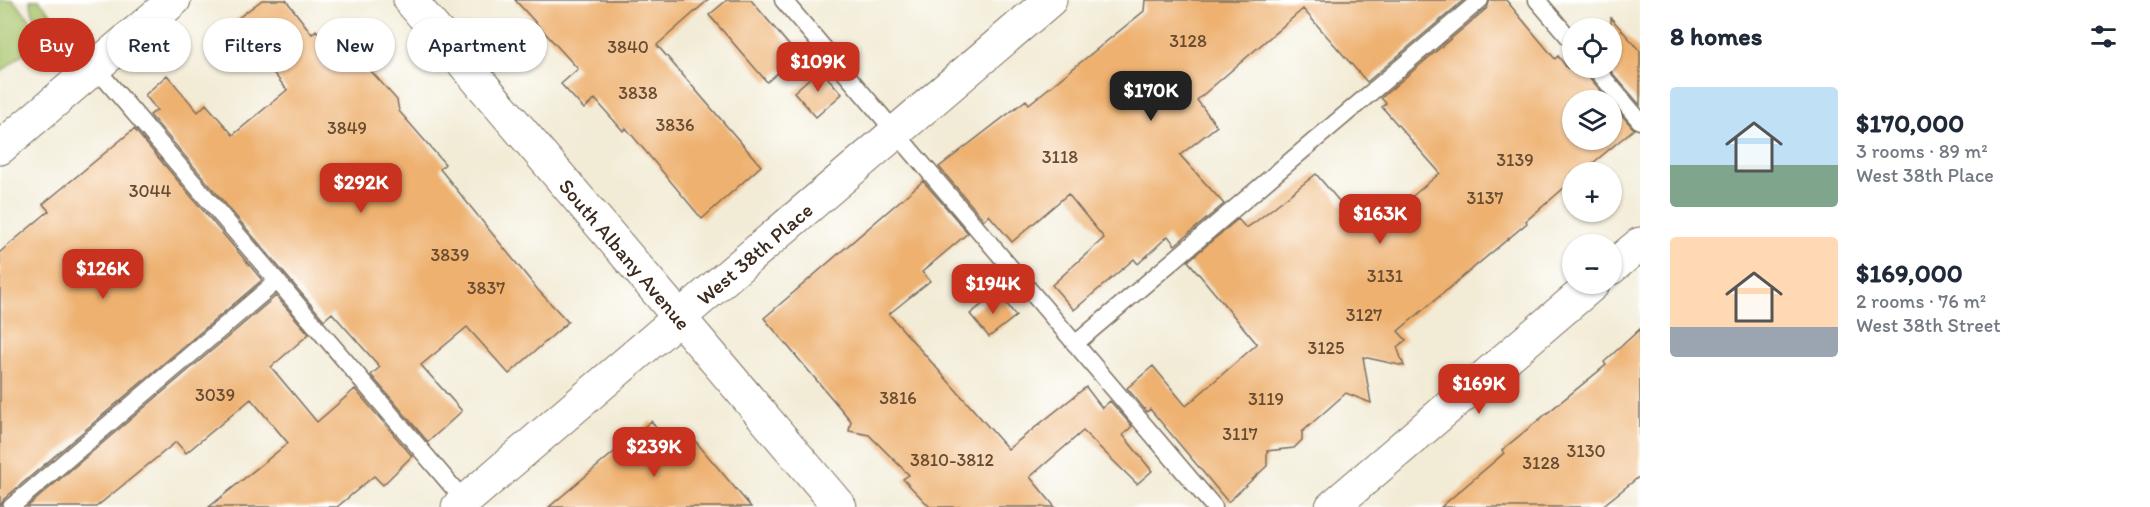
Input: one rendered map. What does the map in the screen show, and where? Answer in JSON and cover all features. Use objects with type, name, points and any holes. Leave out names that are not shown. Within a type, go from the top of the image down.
[{"type":"street","points":[[95,68],[174,0]]},
{"type":"street","name":"South Albany Avenue","points":[[410,0],[840,507]]},
{"type":"street","name":"West 38th Place","points":[[464,505],[679,317],[1050,0]]},
{"type":"street","points":[[0,148],[90,72]]},
{"type":"street","points":[[1622,259],[1640,244]]},
{"type":"street","points":[[1332,507],[1581,294]]},
{"type":"lane","points":[[783,0],[1214,507]]},
{"type":"lane","points":[[1075,344],[1480,0]]},
{"type":"lane","points":[[1537,0],[1562,29]]},
{"type":"lane","points":[[95,68],[464,505]]},
{"type":"lane","points":[[1603,78],[1640,121]]},
{"type":"lane","points":[[11,507],[277,281]]},
{"type":"green space","points":[[0,0],[13,0],[29,18],[18,18],[18,58],[0,73]]},
{"type":"green space","points":[[30,0],[39,0],[55,18],[34,18]]},
{"type":"building","points":[[262,0],[286,0],[300,18],[238,18]]},
{"type":"building","points":[[515,0],[708,0],[657,45],[761,166],[702,219],[626,128],[623,131],[595,99],[584,109],[561,84],[578,69],[547,35],[547,18],[531,18]]},
{"type":"building","points":[[727,0],[751,0],[798,56],[767,82],[709,15]]},
{"type":"building","points":[[1145,0],[1464,0],[1367,82],[1303,9],[1197,100],[1217,126],[1180,155],[1224,204],[1175,245],[1168,236],[1138,264],[1134,259],[1074,310],[1052,285],[1104,238],[1068,194],[1012,242],[989,215],[984,220],[939,167],[1026,100],[1029,104],[1144,11]]},
{"type":"building","points":[[1490,0],[1506,0],[1555,59],[1558,56],[1562,61],[1562,78],[1590,78],[1600,90],[1562,90],[1562,150],[1609,150],[1594,162],[1562,162],[1562,190],[1526,221],[1527,223],[1398,331],[1406,340],[1397,347],[1404,366],[1363,357],[1371,403],[1346,393],[1302,432],[1302,440],[1294,448],[1267,451],[1267,466],[1228,502],[1150,409],[1147,412],[1127,388],[1153,366],[1186,406],[1257,344],[1188,261],[1238,219],[1246,228],[1316,174],[1364,230],[1367,228],[1370,232],[1440,173],[1382,107],[1386,103],[1381,98],[1487,8]]},
{"type":"building","points":[[303,22],[312,34],[315,31],[315,72],[372,72],[397,100],[399,111],[445,164],[440,169],[538,290],[568,322],[509,374],[467,327],[421,365],[462,411],[428,442],[371,375],[380,367],[332,313],[324,320],[150,115],[157,110],[145,95],[167,75],[198,112],[206,104],[233,135],[287,90],[273,72],[303,72]]},
{"type":"building","points":[[1622,31],[1640,51],[1640,105],[1617,78],[1622,78]]},
{"type":"building","points":[[820,69],[842,94],[816,117],[794,92]]},
{"type":"building","points":[[1622,115],[1634,129],[1622,139]]},
{"type":"building","points":[[134,129],[262,280],[4,499],[0,507],[0,252],[49,211],[43,204]]},
{"type":"building","points":[[923,181],[968,233],[922,272],[930,281],[889,314],[1008,449],[1086,387],[1102,408],[1110,401],[1132,426],[1123,435],[1152,471],[1137,484],[1083,431],[1030,477],[1055,507],[930,507],[903,479],[909,475],[869,435],[849,431],[851,421],[764,318]]},
{"type":"building","points":[[998,292],[1016,316],[989,337],[970,314]]},
{"type":"building","points":[[276,296],[309,334],[271,367],[317,422],[355,389],[412,456],[383,485],[374,476],[337,507],[209,507],[288,443],[251,399],[186,453],[176,442],[96,507],[27,507]]},
{"type":"building","points":[[1640,329],[1640,476],[1601,507],[1441,507],[1504,453],[1502,450],[1606,365],[1604,362]]},
{"type":"building","points":[[651,421],[675,450],[691,436],[751,507],[549,507]]}]
